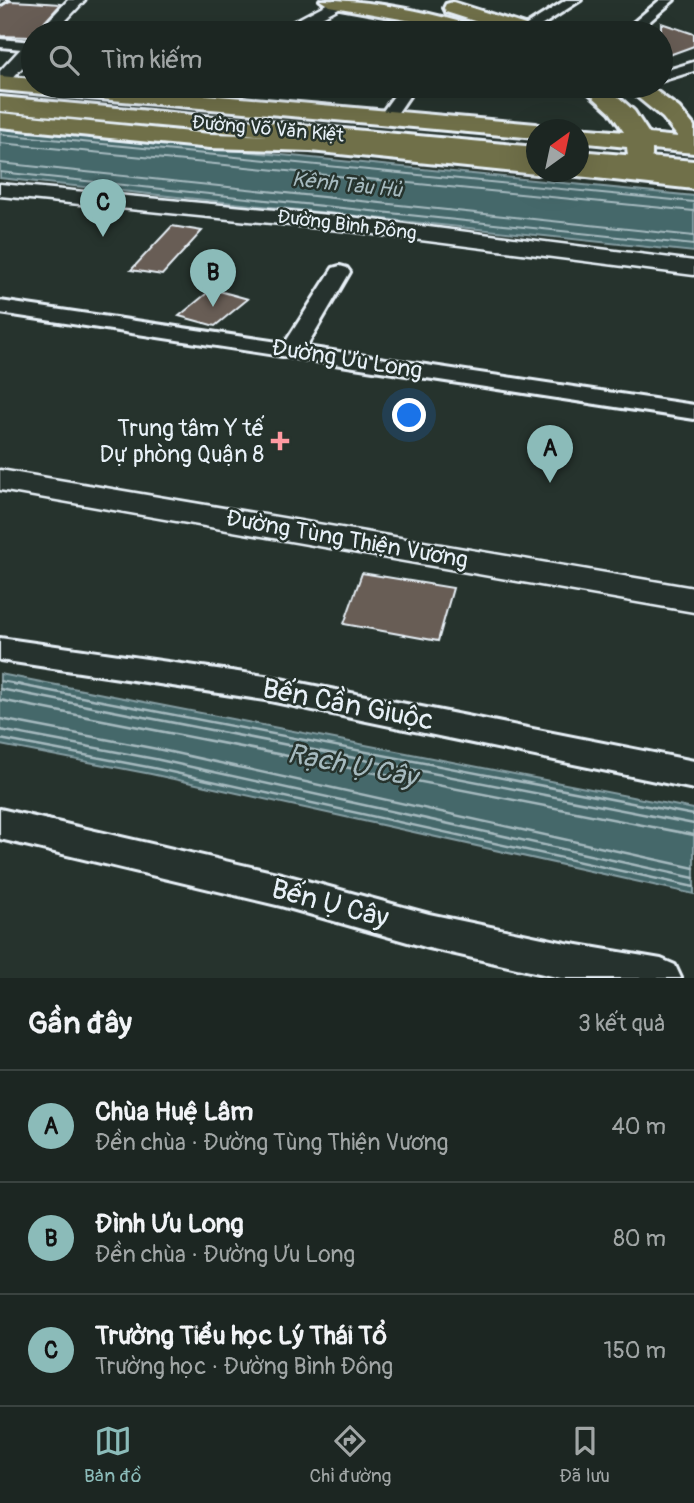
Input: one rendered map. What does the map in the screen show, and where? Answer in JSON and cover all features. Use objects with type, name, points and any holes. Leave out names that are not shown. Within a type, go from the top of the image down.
[{"type":"main road","points":[[415,0],[492,21]]},
{"type":"main road","points":[[339,1],[437,21]]},
{"type":"main road","name":"Đường Võ Văn Kiệt","points":[[0,82],[21,84]]},
{"type":"main road","name":"Đường Võ Văn Kiệt","points":[[0,94],[21,96]]},
{"type":"main road","name":"Đường Võ Văn Kiệt","points":[[44,98],[526,142]]},
{"type":"main road","name":"Đường Võ Văn Kiệt","points":[[166,98],[526,130]]},
{"type":"main road","points":[[589,129],[594,121],[598,98]]},
{"type":"main road","points":[[606,98],[627,118],[640,158]]},
{"type":"main road","points":[[640,158],[694,144],[687,125],[651,98]]},
{"type":"main road","name":"Đường Võ Văn Kiệt","points":[[0,104],[526,153]]},
{"type":"main road","points":[[0,113],[250,135],[310,144]]},
{"type":"main road","points":[[589,144],[608,138],[622,129],[627,118]]},
{"type":"main road","name":"Đường Võ Văn Kiệt","points":[[0,120],[210,141],[310,144],[526,165]]},
{"type":"main road","points":[[608,138],[640,158],[694,181]]},
{"type":"main road","points":[[589,150],[694,169]]},
{"type":"main road","points":[[640,158],[694,157]]},
{"type":"street","points":[[57,21],[77,0]]},
{"type":"street","points":[[541,21],[575,0]]},
{"type":"street","points":[[643,21],[668,0]]},
{"type":"street","points":[[309,21],[339,1]]},
{"type":"street","points":[[0,43],[21,45]]},
{"type":"street","points":[[0,82],[21,59]]},
{"type":"street","points":[[673,73],[694,66]]},
{"type":"street","points":[[386,118],[400,98]]},
{"type":"street","name":"Đường Bình Đông","points":[[0,190],[350,224],[694,268]]},
{"type":"street","points":[[292,351],[340,272]]},
{"type":"street","name":"Đường Ưu Long","points":[[0,307],[694,412]]},
{"type":"street","name":"Đường Tùng Thiện Vương","points":[[0,481],[694,600]]},
{"type":"street","name":"Bến Cần Giuộc","points":[[0,649],[265,688],[694,775]]},
{"type":"street","name":"Bến Ụ Cây","points":[[0,824],[281,890],[429,931],[566,961],[661,978]]},
{"type":"water","name":"Kênh Tàu Hủ","points":[[0,127],[526,179],[526,182],[553,182],[694,196],[694,252],[0,178]]},
{"type":"water","name":"Rạch Ụ Cây","points":[[0,674],[694,809],[694,894],[151,774],[0,745]]},
{"type":"building","points":[[10,1],[61,4],[46,21],[21,21],[21,37],[0,36],[0,6]]},
{"type":"building","points":[[673,27],[694,34],[694,46],[673,54]]},
{"type":"building","points":[[172,226],[202,231],[162,275],[131,270]]},
{"type":"building","points":[[212,289],[248,299],[215,326],[179,316]]},
{"type":"building","points":[[362,573],[453,588],[438,641],[344,624]]},
{"type":"place","name":"Trường Tiểu học Lý Thái Tổ","points":[[103,237]]},
{"type":"place","name":"Đình Ưu Long","points":[[213,307]]},
{"type":"place","name":"Trung tâm Y tế Dự phòng Quận 8","points":[[280,441]]},
{"type":"place","name":"Chùa Huệ Lâm","points":[[550,483]]}]
